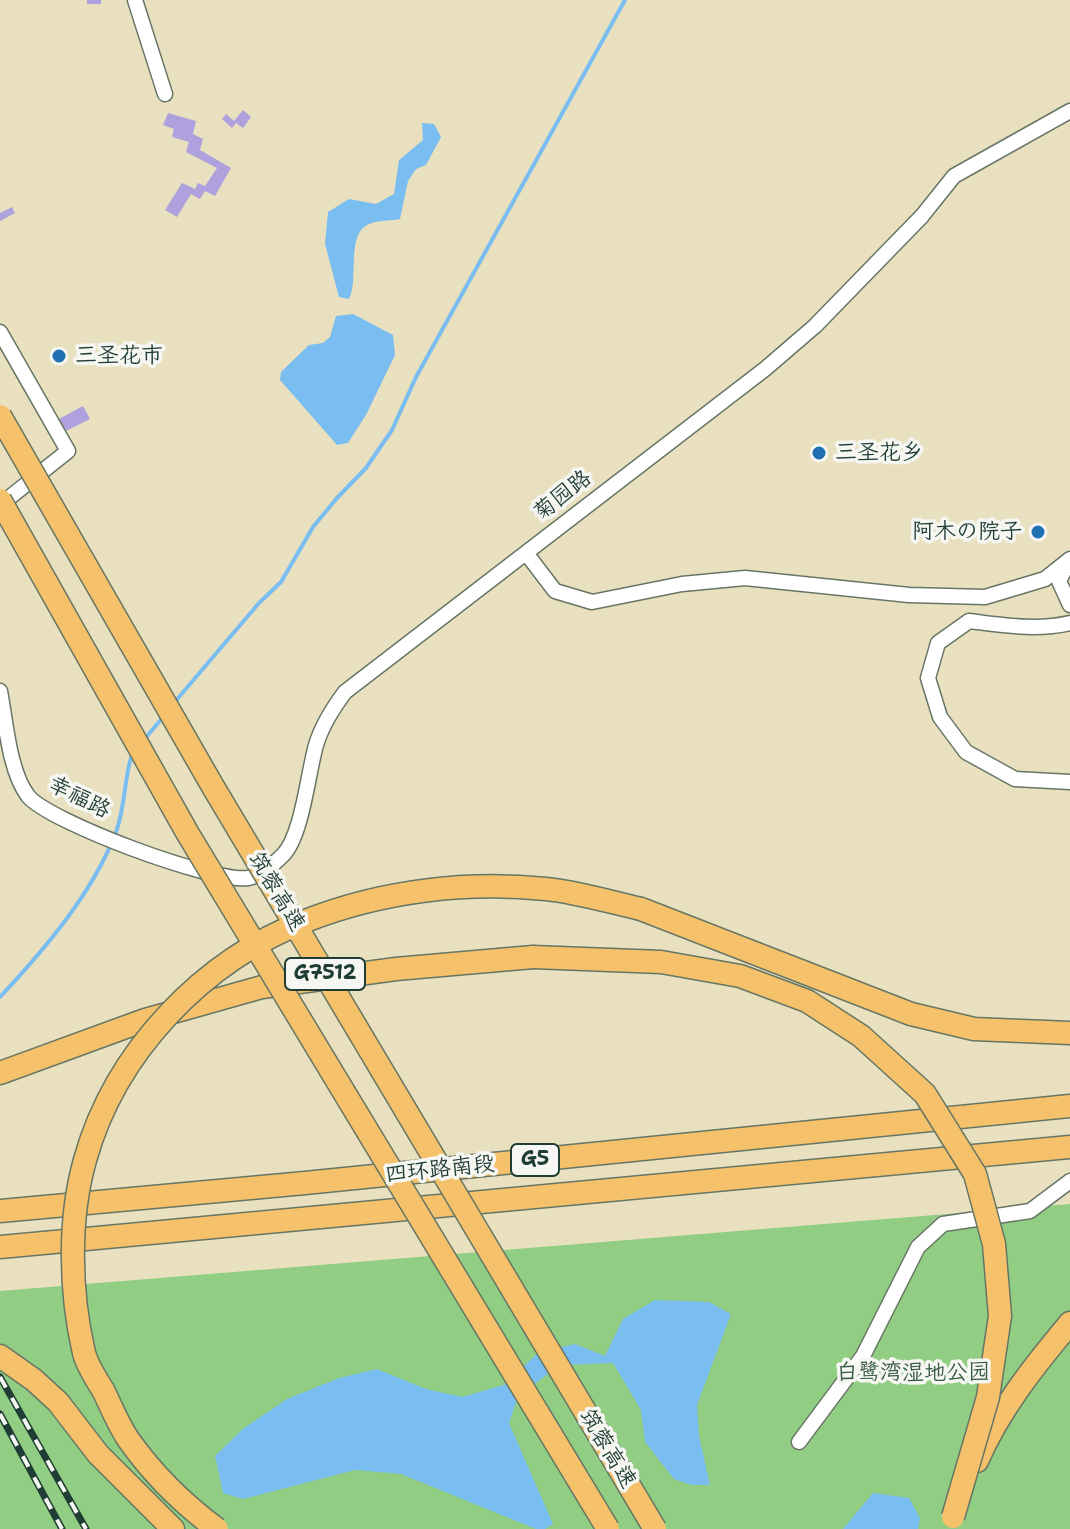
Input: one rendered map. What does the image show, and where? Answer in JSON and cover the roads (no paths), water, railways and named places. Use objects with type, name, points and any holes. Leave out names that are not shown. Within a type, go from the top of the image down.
[{"type":"highway","name":"筑蓉高速","points":[[0,416],[220,799],[655,1529]]},
{"type":"highway","name":"筑蓉高速","points":[[0,502],[188,834],[608,1529]]},
{"type":"highway","points":[[217,1529],[192,1511],[168,1487],[127,1438],[84,1355],[72,1269],[84,1161],[111,1097],[136,1052],[185,997],[246,950],[307,920],[430,890],[481,885],[549,889],[641,909],[911,1014],[974,1029],[1070,1033]]},
{"type":"highway","points":[[0,1073],[145,1020],[262,987],[396,969],[533,957],[661,962],[740,976],[807,1001],[861,1036],[925,1094],[975,1174],[994,1244],[1000,1316],[988,1397],[951,1523]]},
{"type":"highway","name":"四环路南段","points":[[0,1211],[321,1182],[1070,1106]]},
{"type":"highway","name":"四环路南段","points":[[0,1247],[1070,1147]]},
{"type":"highway","points":[[951,1523],[989,1434],[1034,1366],[1070,1323]]},
{"type":"highway","points":[[0,1356],[58,1402],[98,1454],[173,1529]]},
{"type":"street","points":[[135,0],[165,94]]},
{"type":"street","name":"菊园路","points":[[123,847],[220,876],[256,876],[268,867],[287,851],[299,820],[317,741],[329,713],[345,692],[765,369],[815,326],[922,216],[954,176],[1070,111]]},
{"type":"street","points":[[0,332],[68,451],[0,502]]},
{"type":"street","points":[[526,553],[555,591],[592,602],[682,584],[745,578],[909,595],[985,597],[1045,579],[1070,559]]},
{"type":"street","points":[[1070,559],[1059,581],[1070,605]]},
{"type":"street","points":[[1070,623],[1019,626],[969,621],[938,643],[928,678],[940,717],[966,752],[1015,779],[1070,782]]},
{"type":"street","name":"幸福路","points":[[0,691],[17,777],[29,798],[73,824],[105,836],[123,847]]},
{"type":"street","points":[[799,1442],[863,1356],[918,1247],[943,1224],[1030,1211],[1070,1181]]},
{"type":"water","points":[[422,123],[434,124],[441,137],[426,165],[416,169],[408,181],[400,219],[374,222],[361,231],[355,249],[352,291],[349,299],[339,297],[325,244],[328,212],[349,199],[376,204],[394,194],[399,160],[423,140]]},
{"type":"water","points":[[353,314],[393,335],[395,355],[366,415],[348,443],[337,445],[280,380],[281,372],[309,345],[323,343],[330,337],[336,316]]},
{"type":"water","points":[[655,1300],[709,1302],[731,1314],[697,1405],[699,1436],[710,1485],[691,1485],[674,1479],[645,1442],[641,1410],[613,1363],[559,1365],[518,1397],[509,1423],[553,1524],[545,1529],[536,1529],[401,1474],[355,1470],[243,1499],[223,1493],[215,1456],[244,1428],[287,1399],[339,1378],[377,1369],[426,1389],[462,1397],[504,1385],[538,1353],[575,1344],[605,1356],[623,1319]]},
{"type":"water","points":[[873,1493],[909,1498],[920,1518],[918,1529],[843,1529]]},
{"type":"waterway","points":[[173,704],[259,603],[281,582],[313,527],[366,468],[392,430],[416,377],[625,0]]},
{"type":"waterway","points":[[143,741],[163,717]]},
{"type":"waterway","points":[[0,997],[81,899],[106,855],[119,823],[132,754]]},
{"type":"railway","points":[[0,1377],[86,1529]]},
{"type":"railway","points":[[0,1414],[62,1529]]},
{"type":"place","name":"三圣花市","points":[[59,356]]},
{"type":"place","name":"三圣花乡","points":[[819,453]]},
{"type":"place","name":"阿木の院子","points":[[1038,532]]},
{"type":"park label","name":"白鹭湾湿地公园","points":[[913,1373]]}]
